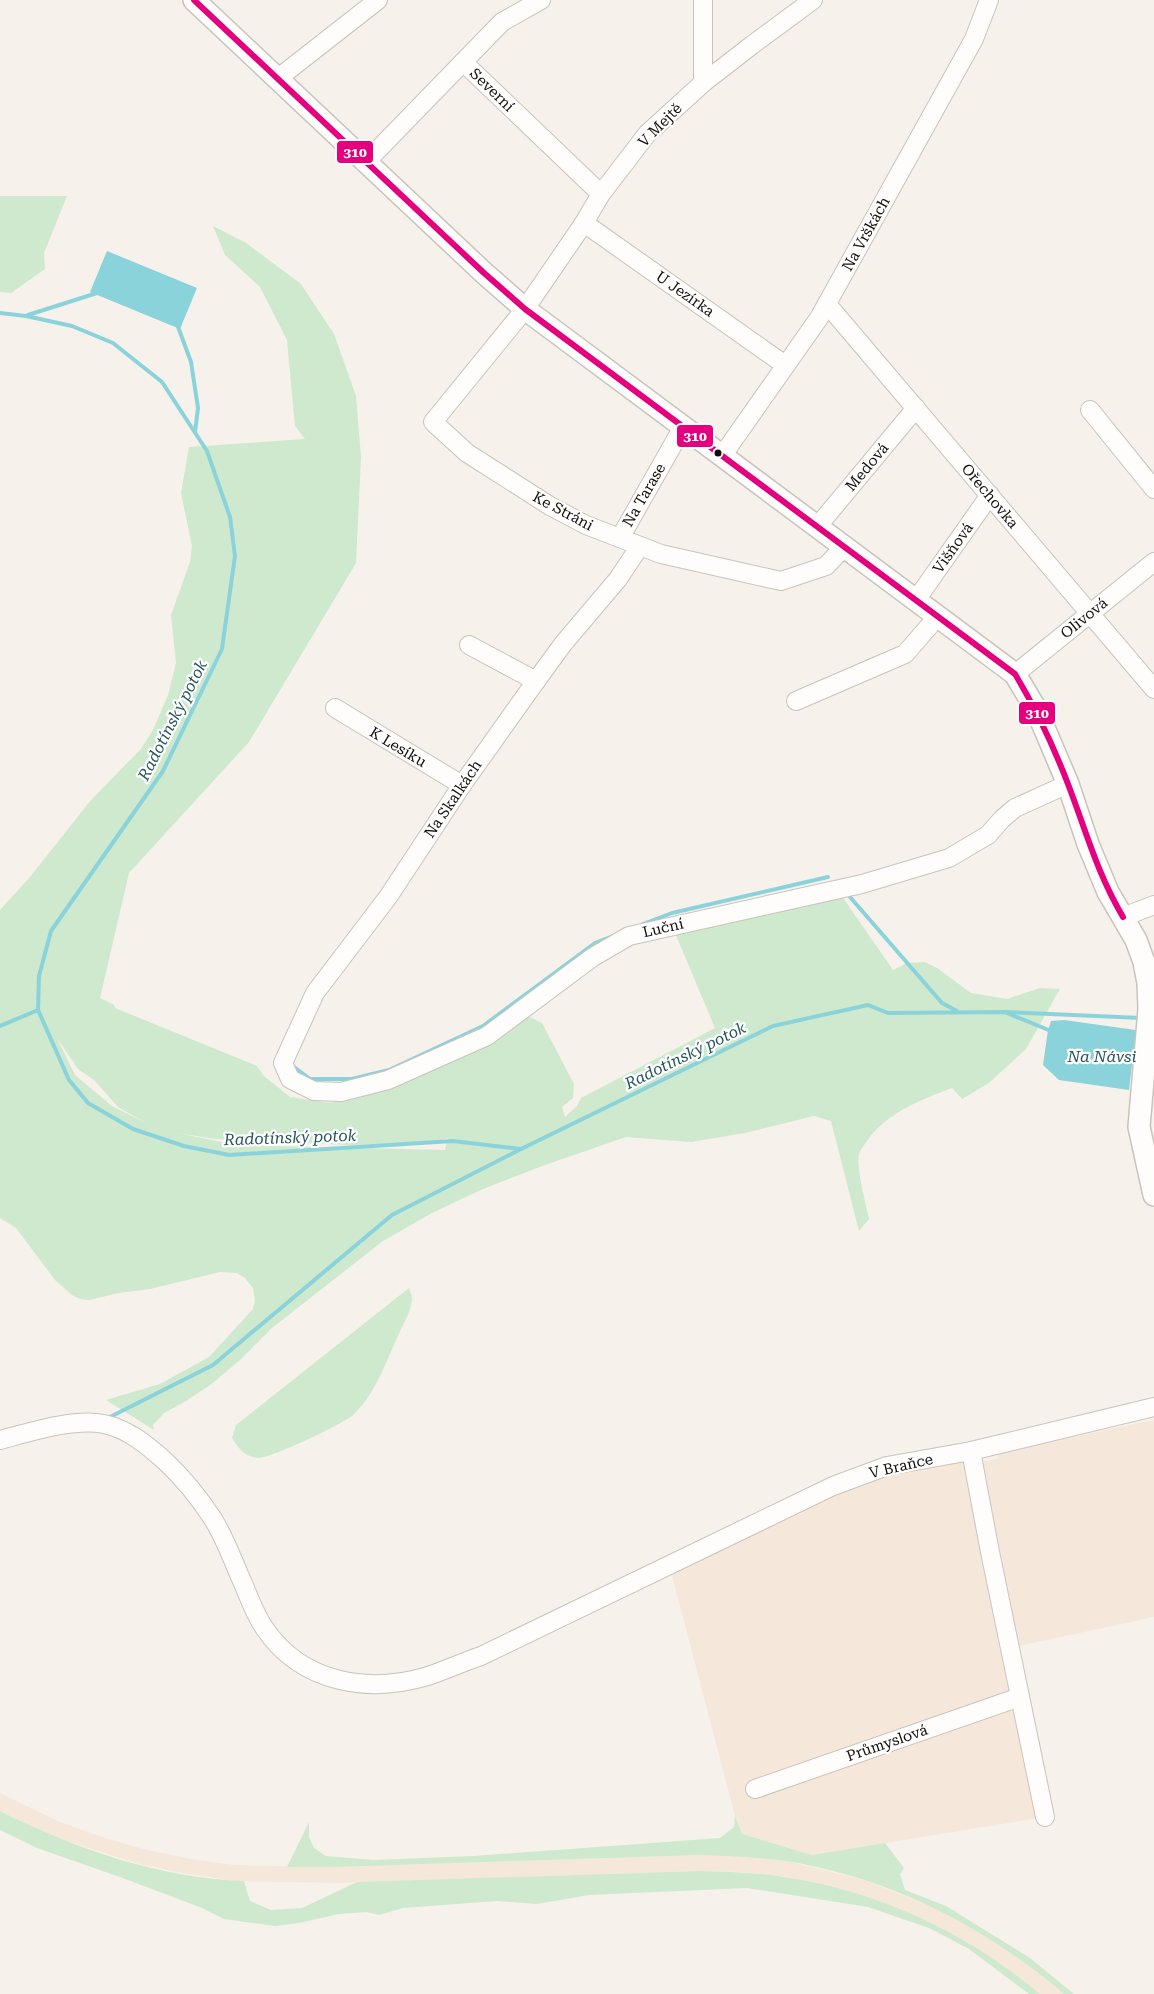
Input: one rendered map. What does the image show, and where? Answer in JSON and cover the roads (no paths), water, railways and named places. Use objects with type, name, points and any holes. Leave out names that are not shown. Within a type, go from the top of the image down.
[{"type":"main road","points":[[194,0],[365,163],[525,309],[1015,674],[1037,710],[1068,784],[1088,844],[1108,892],[1136,940],[1149,956],[1148,1019],[1139,1127],[1150,1155],[1154,1195]]},
{"type":"street","points":[[270,73],[378,0]]},
{"type":"street","points":[[463,62],[502,22],[542,0]]},
{"type":"street","points":[[703,0],[704,83]]},
{"type":"street","name":"V Mejtě","points":[[525,309],[584,223],[601,194],[647,134],[704,83],[813,0]]},
{"type":"street","name":"Na Vrškách","points":[[722,456],[819,318],[974,39],[989,0]]},
{"type":"street","name":"Severní","points":[[365,163],[463,62],[601,194]]},
{"type":"street","name":"U Jezírka","points":[[584,223],[785,365]]},
{"type":"street","name":"Ořechovka","points":[[827,304],[1154,689]]},
{"type":"street","name":"Ke Stráni","points":[[525,309],[433,422],[467,453],[550,506],[586,525],[661,554],[781,581],[826,566],[844,547]]},
{"type":"street","name":"Medová","points":[[817,527],[916,408]]},
{"type":"street","points":[[1090,410],[1154,488]]},
{"type":"street","name":"Na Tarase","points":[[620,538],[683,427]]},
{"type":"street","name":"Višňová","points":[[916,600],[990,495]]},
{"type":"street","name":"Na Skalkách","points":[[283,1063],[315,993],[388,897],[462,785],[536,681],[563,644],[618,579],[640,546]]},
{"type":"street","name":"Olivová","points":[[1015,674],[1154,562]]},
{"type":"street","points":[[796,700],[905,654],[938,616]]},
{"type":"street","points":[[469,645],[536,681]]},
{"type":"street","name":"K Lesíku","points":[[335,708],[462,785]]},
{"type":"street","name":"Luční","points":[[283,1063],[290,1079],[314,1091],[341,1092],[388,1080],[487,1036],[593,957],[629,936],[862,884],[949,858],[988,835],[1015,808],[1068,784]]},
{"type":"street","points":[[1123,916],[1154,905]]},
{"type":"street","name":"V Braňce","points":[[0,1440],[70,1424],[103,1424],[123,1430],[150,1447],[177,1472],[214,1520],[264,1628],[285,1653],[306,1668],[329,1678],[368,1684],[401,1682],[428,1676],[481,1656],[833,1486],[887,1466],[971,1451],[1154,1406]]},
{"type":"street","points":[[971,1451],[1045,1816]]},
{"type":"street","name":"Průmyslová","points":[[755,1789],[1020,1697]]},
{"type":"water","points":[[107,251],[197,288],[180,329],[90,292]]},
{"type":"water","name":"Na Návsi","points":[[1064,1020],[1136,1030],[1129,1090],[1059,1080],[1043,1065],[1051,1021]]},
{"type":"waterway","points":[[28,315],[97,293]]},
{"type":"waterway","name":"Radotínský potok","points":[[0,313],[26,316],[72,326],[113,343],[162,382],[207,451],[230,517],[235,556],[222,649],[163,771],[51,931],[39,976],[38,1010],[69,1080],[88,1103],[133,1129],[184,1146],[229,1155],[453,1141],[521,1149],[773,1026],[868,1005],[888,1013],[1005,1012],[1141,1018]]},
{"type":"waterway","points":[[177,324],[191,362],[198,408],[195,432]]},
{"type":"waterway","points":[[643,924],[672,913],[828,877]]},
{"type":"waterway","points":[[850,897],[942,1003],[957,1011]]},
{"type":"waterway","points":[[294,1067],[310,1079],[352,1079],[389,1070],[483,1026],[595,943],[613,936]]},
{"type":"waterway","points":[[0,1026],[38,1010]]},
{"type":"waterway","points":[[1007,1013],[1051,1031]]},
{"type":"waterway","points":[[106,1419],[213,1365],[392,1215],[521,1149]]}]
